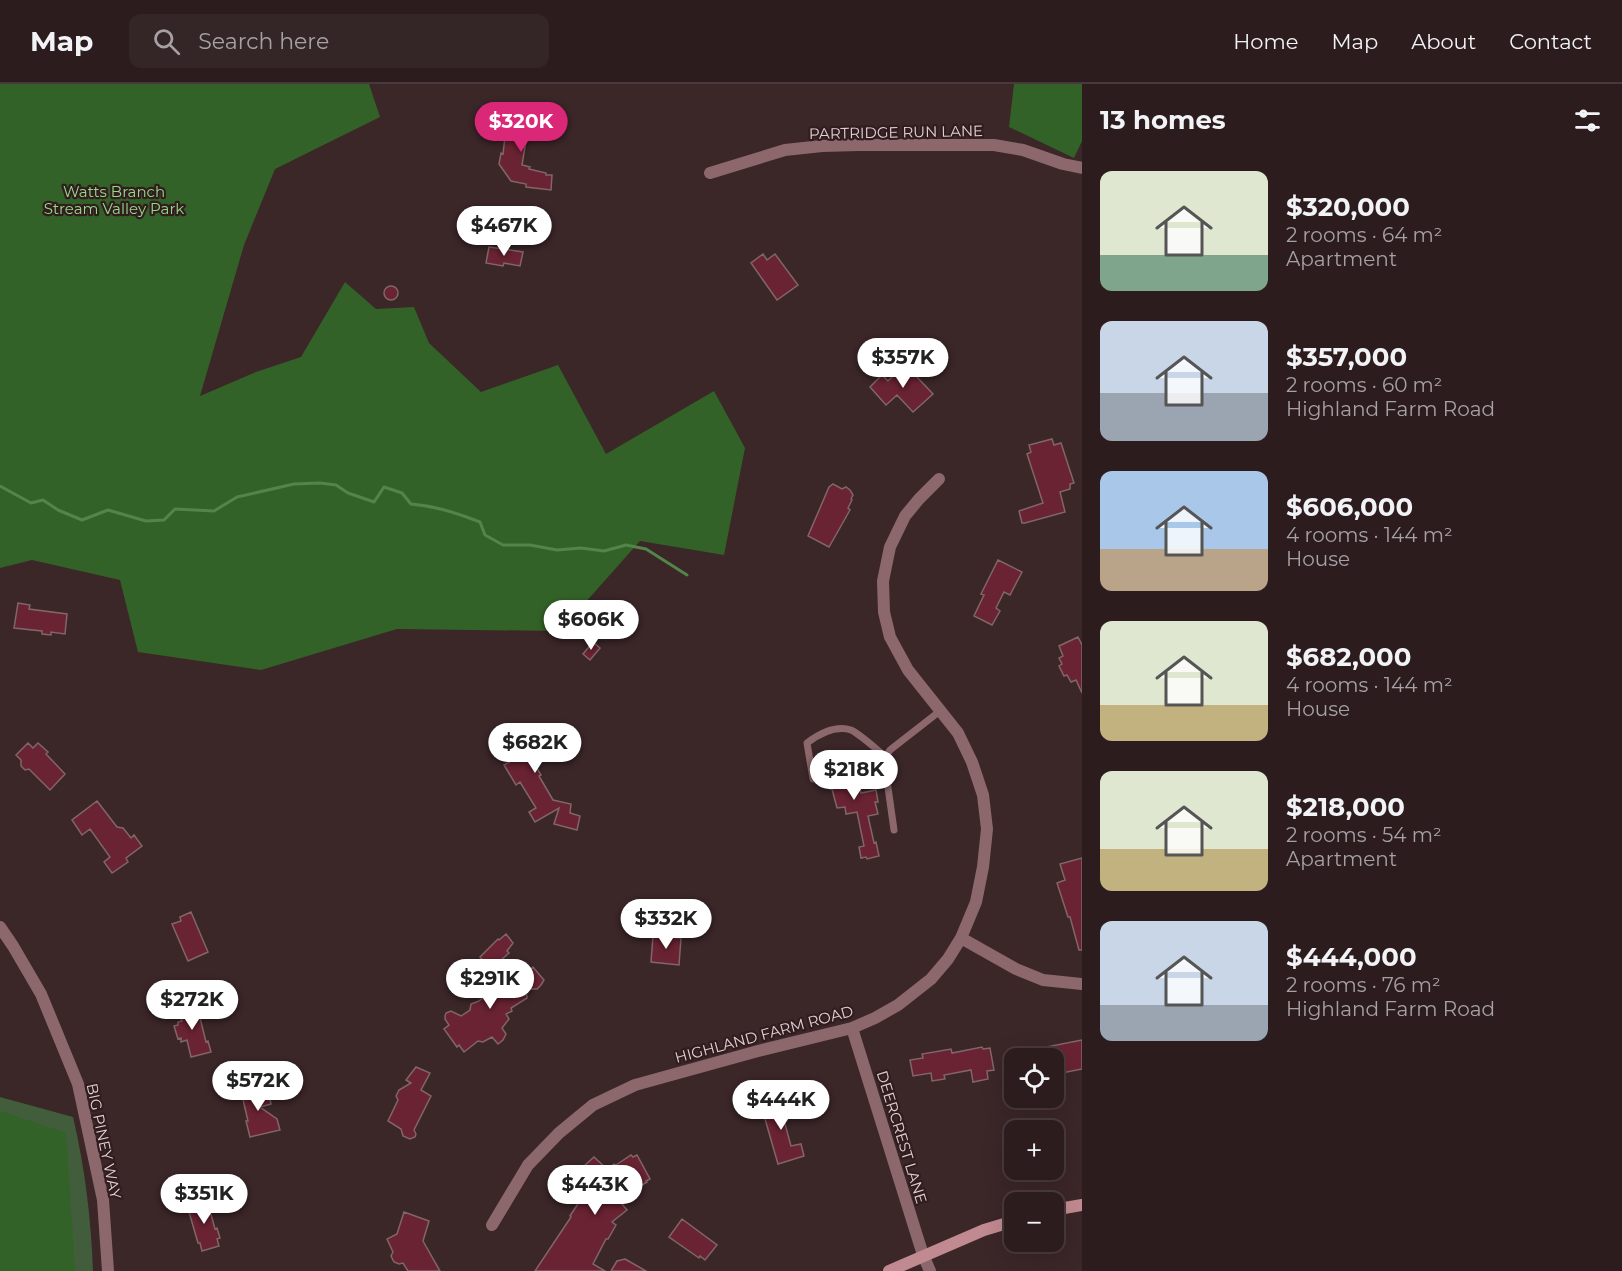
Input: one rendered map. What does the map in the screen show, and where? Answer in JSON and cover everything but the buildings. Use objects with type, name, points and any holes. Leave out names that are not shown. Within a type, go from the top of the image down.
[{"type":"main road","points":[[1064,1208],[1082,1205]]},
{"type":"main road","points":[[889,1271],[984,1230],[1004,1224]]},
{"type":"street","name":"PARTRIDGE RUN LANE","points":[[710,173],[785,150],[859,145],[994,146],[1023,150],[1082,168]]},
{"type":"street","name":"HIGHLAND FARM ROAD","points":[[492,1225],[528,1165],[560,1133],[593,1106],[636,1084],[852,1028],[875,1018],[898,1005],[931,979],[948,959],[961,938],[976,902],[983,867],[987,829],[982,795],[972,762],[958,733],[908,670],[890,637],[884,612],[883,582],[890,547],[905,516],[939,479]]},
{"type":"street","name":"BIG PINEY WAY","points":[[0,927],[14,946],[41,994],[78,1084],[103,1200],[108,1271]]},
{"type":"street","points":[[961,938],[1016,969],[1043,980],[1082,984]]},
{"type":"street","name":"DEERCREST LANE","points":[[852,1028],[930,1271]]},
{"type":"lane","points":[[894,830],[885,756],[940,711]]},
{"type":"lane","points":[[813,779],[807,743],[819,734],[834,729],[851,730],[885,756]]},
{"type":"green space","name":"Watts Branch Stream Valley Park","points":[[0,84],[369,84],[380,117],[275,169],[244,245],[200,396],[256,372],[301,357],[345,282],[376,309],[414,307],[429,343],[481,392],[558,365],[606,454],[714,391],[745,448],[724,555],[640,541],[560,631],[397,629],[261,670],[138,652],[120,580],[32,560],[0,568]]},
{"type":"green space","points":[[1014,84],[1082,84],[1082,141],[1074,158],[1009,127]]},
{"type":"green space","points":[[0,1097],[73,1117],[87,1193],[93,1271],[0,1271]]},
{"type":"green space","points":[[0,1111],[66,1133],[75,1271],[0,1271]]},
{"type":"waterway","points":[[0,486],[31,503],[43,500],[58,510],[82,520],[108,510],[146,521],[164,520],[175,509],[214,511],[237,497],[294,484],[336,485],[348,493],[374,502],[384,487],[402,493],[411,504],[446,510],[480,522],[485,535],[503,545],[604,551],[626,545],[646,549],[687,575]]}]
